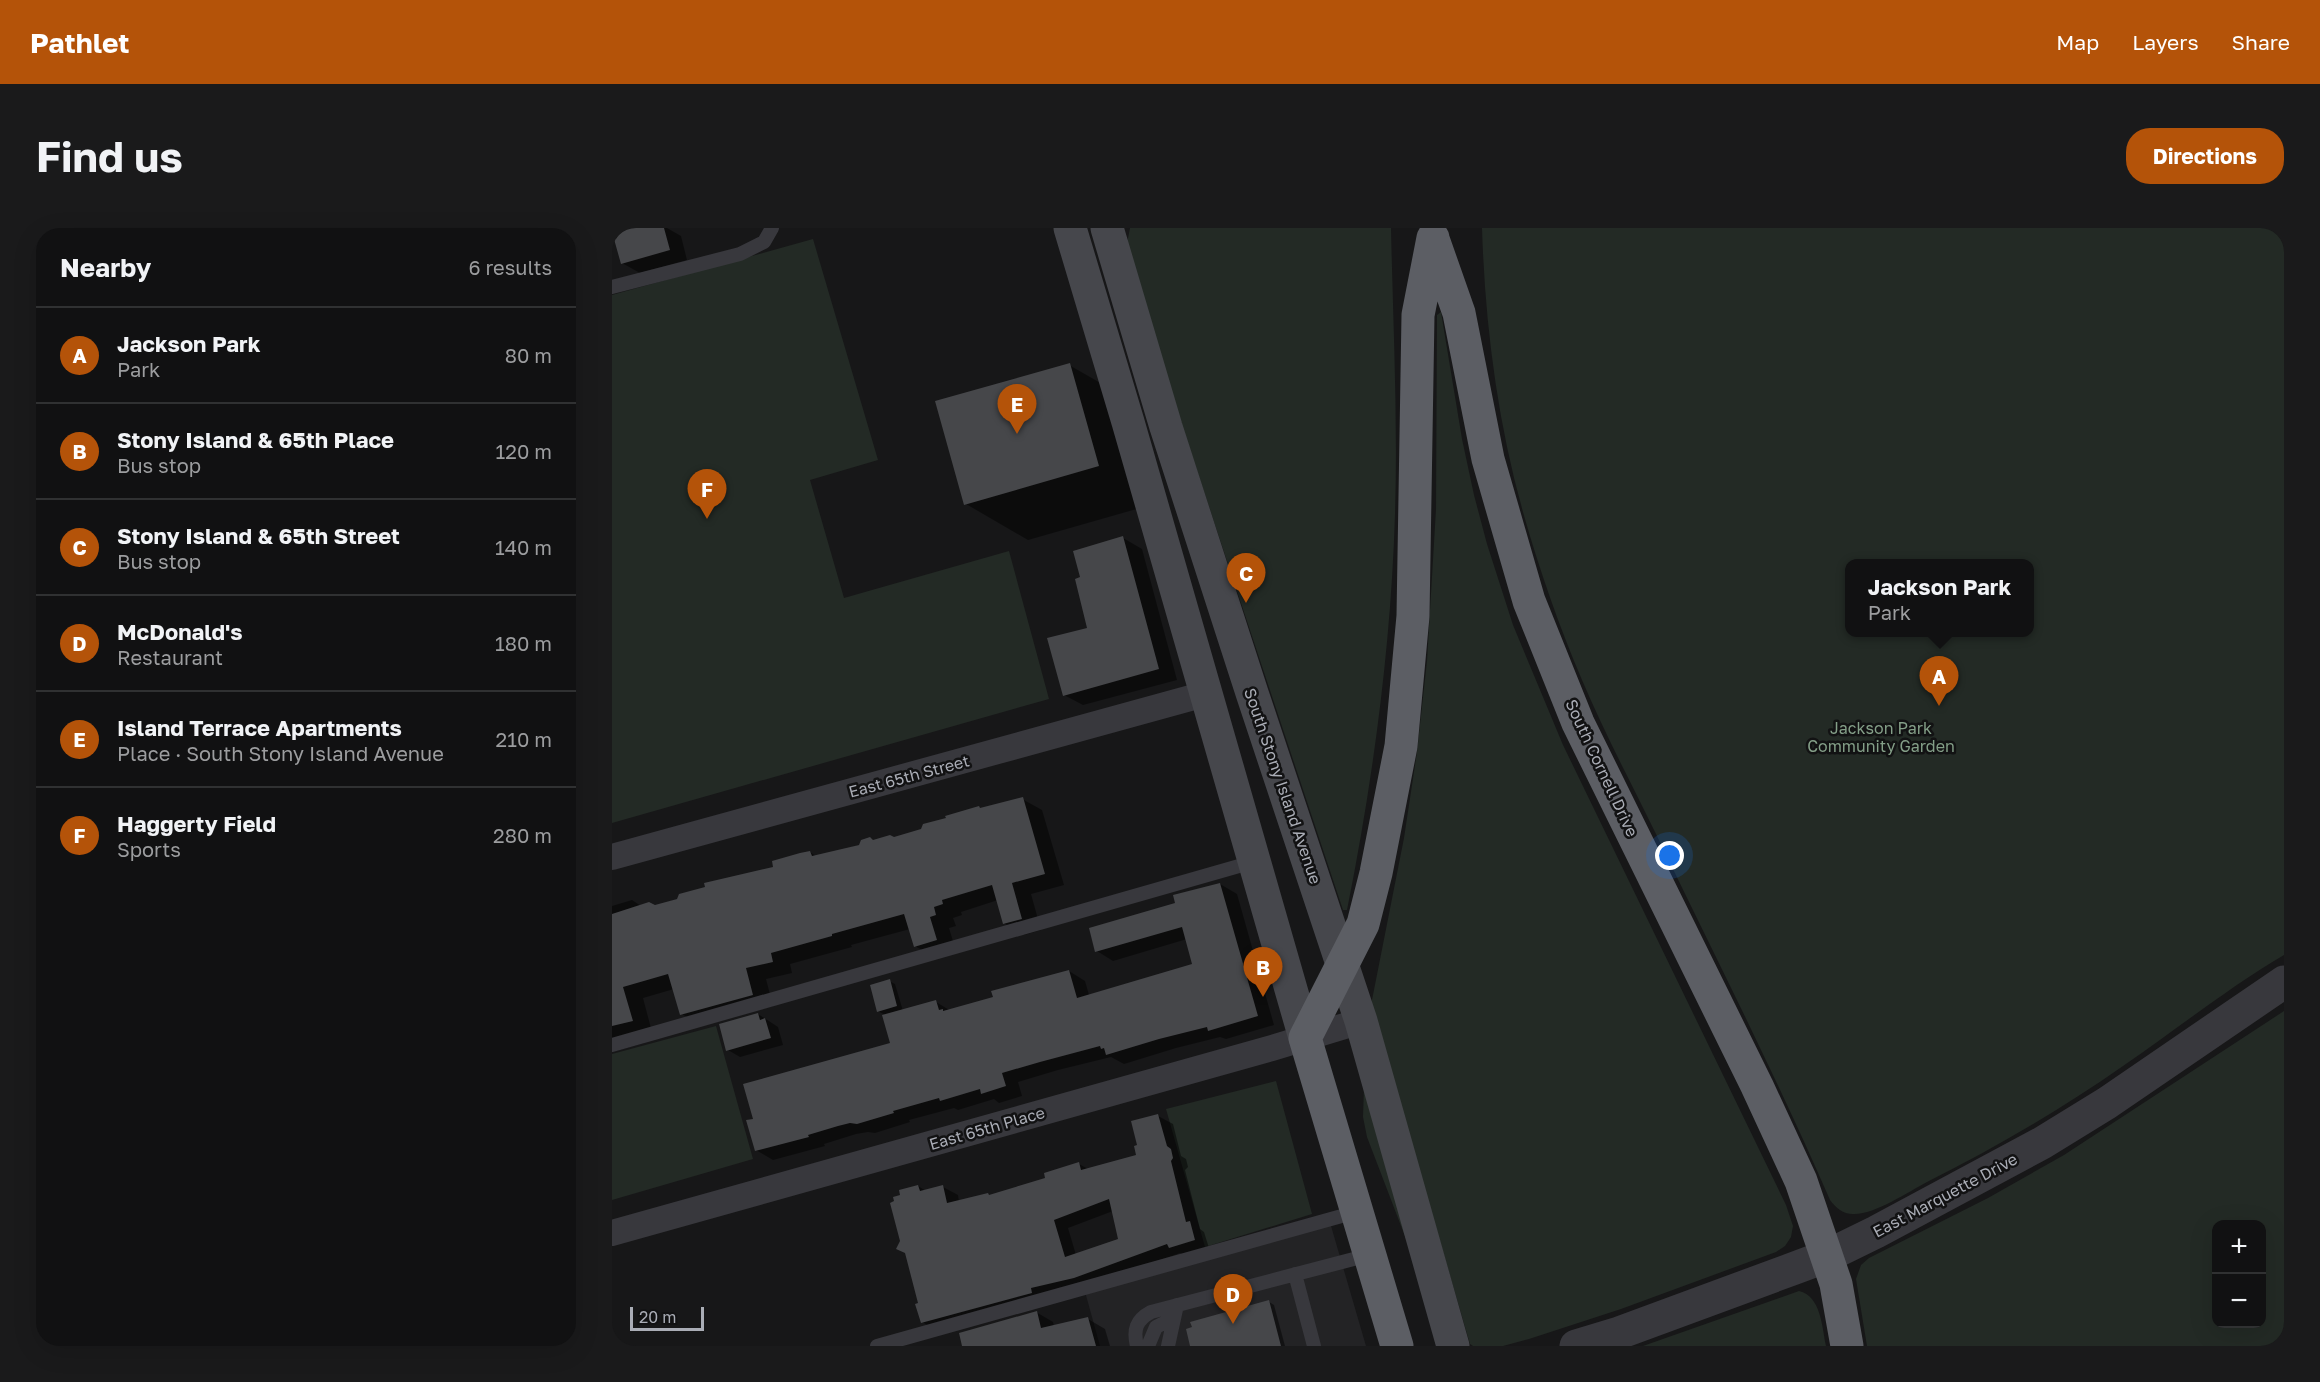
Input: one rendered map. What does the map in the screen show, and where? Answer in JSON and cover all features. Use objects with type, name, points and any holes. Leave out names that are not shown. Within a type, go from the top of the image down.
[{"type":"highway","name":"South Cornell Drive","points":[[1305,1038],[1364,924],[1401,746],[1413,616],[1418,315],[1433,233]]},
{"type":"highway","name":"South Cornell Drive","points":[[1433,233],[1459,313],[1488,459],[1529,602],[1578,723],[1757,1086],[1801,1181],[1827,1256],[1843,1316],[1847,1346]]},
{"type":"highway","points":[[1305,1038],[1397,1346]]},
{"type":"main road","points":[[1070,228],[1305,1038]]},
{"type":"main road","name":"South Stony Island Avenue","points":[[1107,228],[1166,427],[1361,1021],[1454,1346]]},
{"type":"street","name":"East 65th Street","points":[[612,857],[1205,694]]},
{"type":"street","name":"East Marquette Drive","points":[[1576,1346],[1619,1333],[1827,1256],[2042,1143],[2107,1103],[2284,982]]},
{"type":"street","name":"East 65th Place","points":[[612,1233],[1361,1021]]},
{"type":"lane","points":[[612,287],[740,254],[764,242],[772,228]]},
{"type":"lane","points":[[612,1045],[1253,862]]},
{"type":"lane","points":[[877,1346],[1356,1212]]},
{"type":"lane","points":[[1137,1346],[1135,1326],[1141,1317],[1150,1312],[1175,1312],[1295,1274],[1369,1255]]},
{"type":"lane","points":[[1295,1274],[1314,1346]]},
{"type":"lane","points":[[1148,1346],[1156,1327],[1175,1312]]},
{"type":"lane","points":[[1168,1346],[1175,1312]]},
{"type":"shaded area","points":[[1329,1219],[1366,1346],[1100,1346],[1084,1288]]},
{"type":"green space","points":[[1130,228],[1391,228],[1396,443],[1393,564],[1385,663],[1373,763],[1347,910],[1343,910],[1125,254]]},
{"type":"green space","name":"Jackson Park Community Garden","points":[[1482,228],[2284,228],[2284,955],[2099,1082],[2002,1142],[1871,1211],[1853,1214],[1837,1208],[1830,1200],[1766,1061],[1608,737],[1557,618],[1529,533],[1506,442],[1489,336]]},
{"type":"green space","points":[[813,239],[878,460],[810,480],[844,598],[1009,551],[1049,699],[612,823],[612,295]]},
{"type":"green space","points":[[1441,312],[1462,439],[1474,495],[1513,625],[1563,745],[1786,1205],[1793,1226],[1791,1237],[1785,1246],[1776,1252],[1621,1309],[1503,1346],[1473,1346],[1470,1344],[1371,1005],[1404,838],[1417,752],[1427,661],[1436,509],[1437,315]]},
{"type":"green space","points":[[2284,1011],[2284,1346],[1867,1346],[1856,1279],[1861,1265],[1869,1258],[1988,1198],[2064,1155]]},
{"type":"green space","points":[[716,1026],[753,1159],[612,1200],[612,1054]]},
{"type":"green space","points":[[1276,1081],[1312,1214],[1205,1247],[1166,1109]]},
{"type":"green space","points":[[1364,1087],[1411,1252],[1367,1137],[1363,1117]]},
{"type":"green space","points":[[1799,1291],[1812,1299],[1816,1306],[1822,1322],[1826,1346],[1643,1346]]},
{"type":"building","points":[[615,228],[664,228],[670,250],[621,264],[614,239],[617,238]]},
{"type":"building","points":[[1070,363],[1099,466],[964,505],[935,401]]},
{"type":"building","points":[[1123,536],[1159,669],[1063,696],[1047,638],[1087,628],[1075,579],[1080,577],[1073,551]]},
{"type":"building","points":[[1023,797],[1045,874],[1012,883],[1022,919],[1003,924],[992,885],[942,900],[943,904],[934,907],[936,915],[930,917],[937,940],[914,947],[904,914],[771,953],[773,962],[746,968],[753,995],[680,1015],[668,974],[623,987],[633,1021],[612,1026],[612,914],[649,902],[655,905],[677,899],[679,894],[705,887],[704,883],[773,867],[772,861],[800,853],[810,851],[812,856],[859,845],[861,840],[870,837],[873,840],[890,835],[894,837],[921,829],[923,824],[946,818],[945,816]]},
{"type":"building","points":[[1220,883],[1258,1016],[1208,1031],[1207,1027],[1159,1039],[1106,1055],[1104,1048],[1101,1049],[1100,1046],[1040,1062],[1002,1073],[1006,1086],[981,1094],[980,1089],[940,1101],[939,1098],[857,1124],[838,1126],[808,1135],[809,1137],[755,1151],[746,1120],[753,1119],[743,1084],[890,1043],[882,1015],[936,1000],[939,1010],[943,1009],[943,1011],[993,997],[991,991],[1069,970],[1077,998],[1192,964],[1182,927],[1095,952],[1089,928],[1175,903],[1173,895]]},
{"type":"building","points":[[890,979],[897,1006],[877,1012],[870,985]]},
{"type":"building","points":[[758,1013],[760,1020],[765,1018],[771,1038],[726,1051],[719,1024]]},
{"type":"building","points":[[1158,1114],[1167,1146],[1171,1149],[1173,1158],[1171,1161],[1186,1222],[1190,1221],[1195,1240],[1169,1248],[1167,1244],[1074,1278],[1031,1288],[1032,1293],[921,1323],[905,1253],[896,1249],[900,1241],[890,1203],[894,1201],[893,1197],[900,1195],[899,1190],[918,1185],[920,1191],[943,1185],[947,1203],[988,1193],[989,1195],[1045,1178],[1044,1173],[1079,1162],[1081,1170],[1136,1155],[1134,1146],[1137,1145],[1131,1121]],"holes":[[[1109,1199],[1118,1239],[1065,1257],[1054,1220]]]},
{"type":"building","points":[[1269,1300],[1281,1346],[1190,1346],[1186,1329],[1192,1327],[1190,1322]]},
{"type":"building","points":[[1037,1311],[1041,1328],[1088,1317],[1096,1346],[962,1346],[959,1333]]},
{"type":"place","name":"Island Terrace Apartments","points":[[1017,434]]},
{"type":"place","name":"Haggerty Field","points":[[707,519]]},
{"type":"place","name":"Stony Island & 65th Street","points":[[1246,603]]},
{"type":"place","name":"Jackson Park","points":[[1939,706]]},
{"type":"place","name":"Stony Island & 65th Place","points":[[1263,997]]},
{"type":"place","name":"McDonald's","points":[[1233,1324]]}]
